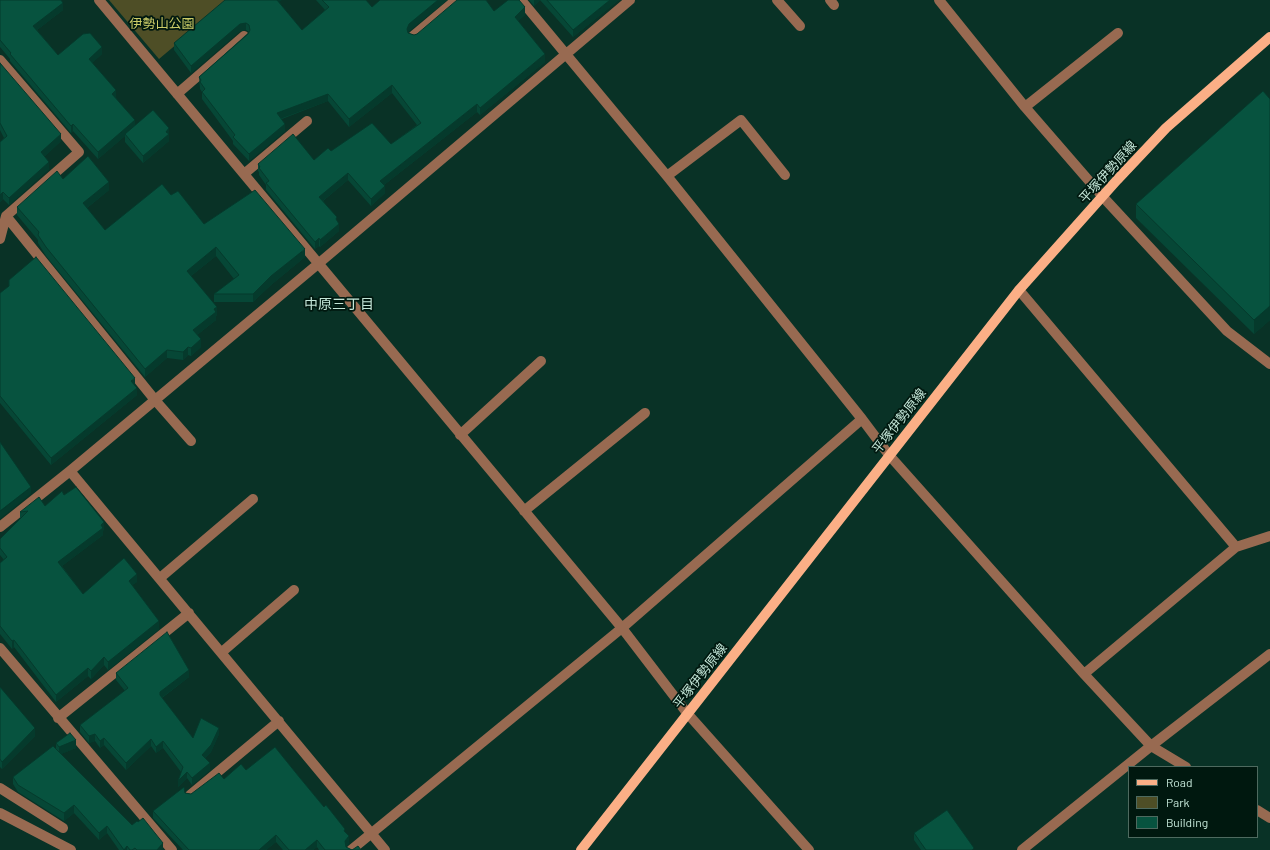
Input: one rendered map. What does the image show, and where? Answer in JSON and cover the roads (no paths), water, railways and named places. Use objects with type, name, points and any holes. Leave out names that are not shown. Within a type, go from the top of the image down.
[{"type":"main road","name":"平塚伊勢原線","points":[[581,850],[1019,290],[1117,180],[1166,128],[1270,37]]},
{"type":"street","points":[[99,0],[622,628],[687,713],[809,850]]},
{"type":"street","points":[[413,36],[456,0]]},
{"type":"street","points":[[521,0],[666,176],[862,419],[889,455],[1084,674],[1151,746],[1184,766]]},
{"type":"street","points":[[0,527],[70,471],[318,264],[630,0]]},
{"type":"street","points":[[777,0],[800,26]]},
{"type":"street","points":[[939,0],[1025,107],[1103,197],[1227,331],[1270,364]]},
{"type":"street","points":[[1025,107],[1118,33]]},
{"type":"street","points":[[177,94],[244,36]]},
{"type":"street","points":[[0,60],[79,152],[6,216],[0,239]]},
{"type":"street","points":[[666,176],[741,120],[785,175]]},
{"type":"street","points":[[244,174],[307,121]]},
{"type":"street","points":[[6,216],[155,400],[192,441]]},
{"type":"street","points":[[1019,290],[1236,547]]},
{"type":"street","points":[[460,435],[541,361]]},
{"type":"street","points":[[524,512],[645,413]]},
{"type":"street","points":[[351,850],[622,628],[862,419]]},
{"type":"street","points":[[70,471],[222,652],[385,850]]},
{"type":"street","points":[[160,578],[253,499]]},
{"type":"street","points":[[1084,674],[1236,547],[1270,536]]},
{"type":"street","points":[[222,652],[294,590]]},
{"type":"street","points":[[58,718],[189,613]]},
{"type":"street","points":[[0,648],[58,718],[172,850]]},
{"type":"street","points":[[1022,850],[1151,746],[1270,654]]},
{"type":"street","points":[[190,795],[279,721]]},
{"type":"street","points":[[0,788],[63,828]]},
{"type":"street","points":[[1258,811],[1270,818]]},
{"type":"street","points":[[0,813],[71,850]]},
{"type":"district","name":"中原三丁目","points":[[339,304]]},
{"type":"park label","name":"伊勢山公園","points":[[162,24]]}]
